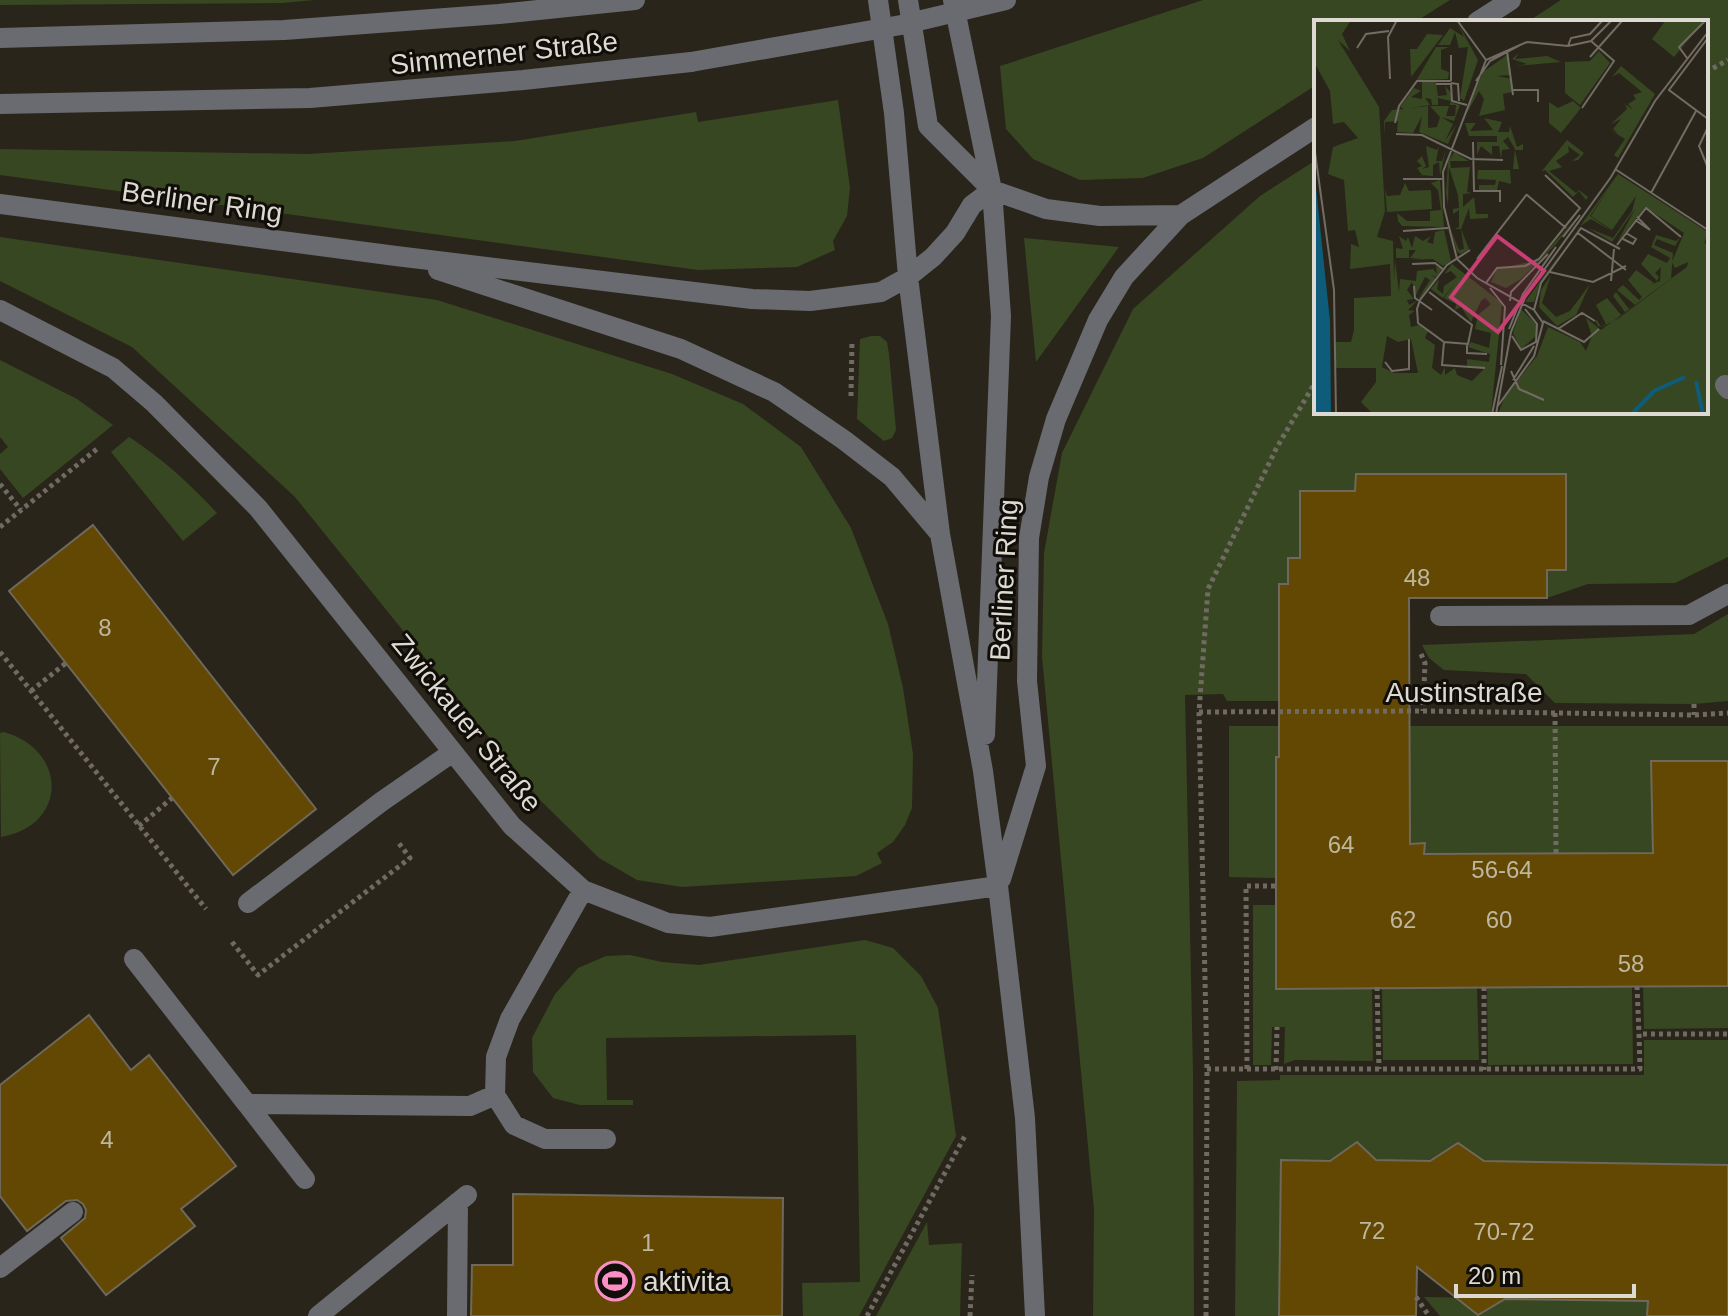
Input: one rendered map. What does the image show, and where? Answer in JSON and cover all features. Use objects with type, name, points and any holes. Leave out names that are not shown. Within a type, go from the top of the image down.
[{"type":"street","name":"Simmerner Straße","points":[[0,38],[284,30],[635,0]]},
{"type":"street","name":"Berliner Ring","points":[[878,0],[894,113],[908,277],[940,534],[983,771],[998,886],[1025,1118],[1035,1316]]},
{"type":"street","points":[[908,0],[928,126],[992,190],[1046,209],[1100,216],[1181,215]]},
{"type":"street","name":"Berliner Ring","points":[[953,0],[992,190],[1001,316],[983,771]]},
{"type":"street","name":"Simmerner Straße","points":[[0,104],[310,98],[495,83],[691,62],[901,25],[1006,0]]},
{"type":"street","points":[[1480,20],[1511,0]]},
{"type":"street","name":"Berliner Ring","points":[[998,886],[1036,766],[1027,681],[1029,538],[1039,477],[1056,419],[1098,320],[1124,277],[1181,215],[1314,128]]},
{"type":"street","name":"Berliner Ring","points":[[0,204],[396,256],[767,300],[810,301],[881,292],[908,277],[933,257],[955,233],[972,205],[992,190]]},
{"type":"street","name":"Berliner Ring","points":[[396,256],[681,349],[774,392],[892,477],[940,534]]},
{"type":"street","name":"Zwickauer Straße","points":[[0,310],[113,368],[154,403],[258,508],[512,826],[583,890],[668,923],[710,927],[998,886]]},
{"type":"street","points":[[1440,616],[1689,615],[1728,594]]},
{"type":"street","points":[[248,903],[453,752]]},
{"type":"street","points":[[583,890],[510,1019],[496,1057],[495,1095],[514,1125],[545,1139],[606,1139]]},
{"type":"street","points":[[134,959],[305,1179]]},
{"type":"street","points":[[247,1104],[470,1106],[495,1095]]},
{"type":"street","points":[[318,1316],[463,1198],[457,1316]]},
{"type":"street","points":[[0,1268],[73,1212]]},
{"type":"path","points":[[1708,71],[1728,60]]},
{"type":"path","points":[[851,398],[852,341]]},
{"type":"path","points":[[1206,1316],[1207,1069],[1199,712],[1208,589],[1277,447],[1314,384]]},
{"type":"path","points":[[0,527],[97,449]]},
{"type":"path","points":[[0,484],[21,510]]},
{"type":"path","points":[[1417,644],[1425,663],[1423,711]]},
{"type":"path","points":[[0,652],[209,913]]},
{"type":"path","points":[[31,691],[66,663]]},
{"type":"path","points":[[1694,704],[1694,715]]},
{"type":"path","name":"Austinstraße","points":[[1199,712],[1728,713]]},
{"type":"path","points":[[1555,713],[1556,853]]},
{"type":"path","points":[[139,826],[172,798]]},
{"type":"path","points":[[228,937],[258,975],[410,858],[373,809]]},
{"type":"path","points":[[1247,1069],[1246,886],[1275,886]]},
{"type":"path","points":[[1207,1069],[1640,1069],[1637,986]]},
{"type":"path","points":[[1377,987],[1379,1069]]},
{"type":"path","points":[[1484,987],[1484,1070]]},
{"type":"path","points":[[1276,1070],[1277,1027]]},
{"type":"path","points":[[1639,1034],[1728,1034]]},
{"type":"path","points":[[867,1316],[966,1134]]},
{"type":"path","points":[[970,1316],[972,1275]]},
{"type":"path","points":[[1416,1297],[1429,1316]]},
{"type":"green space","points":[[0,0],[315,0],[282,3],[0,5]]},
{"type":"green space","points":[[1203,0],[1450,0],[1418,20],[1314,20],[1314,86],[1203,158],[1143,178],[1080,180],[1033,159],[1006,129],[1000,66]]},
{"type":"green space","points":[[1561,0],[1728,0],[1728,557],[1675,583],[1588,584],[1547,598],[1547,570],[1566,569],[1566,474],[1356,474],[1355,491],[1300,491],[1300,558],[1288,558],[1288,584],[1394,666],[1410,666],[1409,683],[1406,691],[1393,701],[1227,701],[1223,694],[1185,695],[1193,1072],[1194,1316],[1093,1316],[1094,1210],[1042,657],[1044,553],[1062,453],[1133,309],[1260,196],[1314,161],[1314,414],[1708,414],[1708,20],[1530,20]]},
{"type":"green space","points":[[838,100],[850,188],[847,216],[833,241],[835,250],[797,267],[698,270],[0,175],[0,149],[308,154],[515,141],[696,112],[698,122]]},
{"type":"green space","points":[[0,237],[437,300],[672,374],[743,404],[801,447],[851,528],[888,624],[903,688],[913,754],[912,808],[893,842],[877,853],[882,863],[856,876],[682,887],[637,880],[599,858],[540,800],[295,497],[132,347],[0,281]]},
{"type":"green space","points":[[1024,238],[1119,247],[1036,362]]},
{"type":"green space","points":[[880,336],[887,342],[889,354],[896,430],[892,438],[884,441],[857,419],[860,339]]},
{"type":"green space","points":[[0,360],[77,399],[113,425],[23,498],[0,469],[0,454],[8,447],[0,437]]},
{"type":"green space","points":[[129,437],[176,472],[217,513],[183,541],[111,452]]},
{"type":"green space","points":[[1728,614],[1728,701],[1694,704],[1555,703],[1526,674],[1444,670],[1429,658],[1422,645],[1694,634]]},
{"type":"green space","points":[[1229,726],[1728,726],[1728,761],[1652,761],[1652,825],[1664,861],[1634,853],[1424,854],[1424,843],[1410,844],[1409,750],[1336,757],[1276,757],[1275,878],[1229,877]]},
{"type":"green space","points":[[0,733],[25,741],[40,754],[49,770],[52,787],[48,804],[39,818],[23,830],[1,837]]},
{"type":"green space","points":[[1253,905],[1276,905],[1276,988],[1372,988],[1373,1061],[1295,1060],[1284,1064],[1285,1027],[1272,1027],[1271,1065],[1253,1065]]},
{"type":"green space","points":[[865,940],[893,948],[921,976],[938,1008],[956,1136],[859,1316],[803,1316],[802,1283],[860,1282],[856,1035],[606,1038],[607,1100],[633,1100],[633,1105],[580,1105],[553,1098],[533,1072],[532,1038],[555,994],[578,968],[606,956],[630,955],[699,965]]},
{"type":"green space","points":[[1632,985],[1633,1064],[1488,1065],[1487,987]]},
{"type":"green space","points":[[1728,986],[1728,1028],[1644,1029],[1643,987]]},
{"type":"green space","points":[[1382,987],[1477,987],[1479,1060],[1383,1060]]},
{"type":"green space","points":[[1644,1040],[1728,1040],[1728,1165],[1484,1161],[1458,1143],[1430,1161],[1376,1160],[1357,1142],[1330,1161],[1281,1160],[1279,1316],[1235,1316],[1237,1081],[1280,1080],[1280,1075],[1644,1075]]},
{"type":"green space","points":[[927,1222],[929,1245],[962,1243],[960,1316],[876,1316]]},
{"type":"green space","points":[[1424,1297],[1648,1301],[1647,1316],[1440,1316]]},
{"type":"building","points":[[1356,474],[1566,474],[1566,570],[1547,570],[1547,598],[1409,598],[1410,844],[1425,843],[1424,854],[1653,853],[1651,761],[1728,761],[1728,986],[1276,989],[1279,584],[1288,584],[1288,558],[1300,558],[1300,491],[1355,491]]},
{"type":"building","points":[[93,525],[316,809],[233,875],[9,591]]},
{"type":"building","points":[[89,1015],[131,1070],[149,1055],[236,1166],[181,1209],[195,1226],[106,1295],[61,1238],[85,1218],[83,1204],[77,1200],[66,1201],[27,1231],[0,1196],[0,1085]]},
{"type":"building","points":[[1357,1142],[1376,1160],[1430,1161],[1458,1143],[1484,1161],[1728,1165],[1728,1316],[1647,1316],[1648,1301],[1505,1299],[1478,1315],[1417,1267],[1416,1316],[1279,1316],[1281,1160],[1330,1161]]},
{"type":"building","points":[[513,1194],[783,1198],[782,1316],[471,1316],[472,1265],[513,1265]]},
{"type":"place","name":"aktivita","points":[[615,1281]]}]
